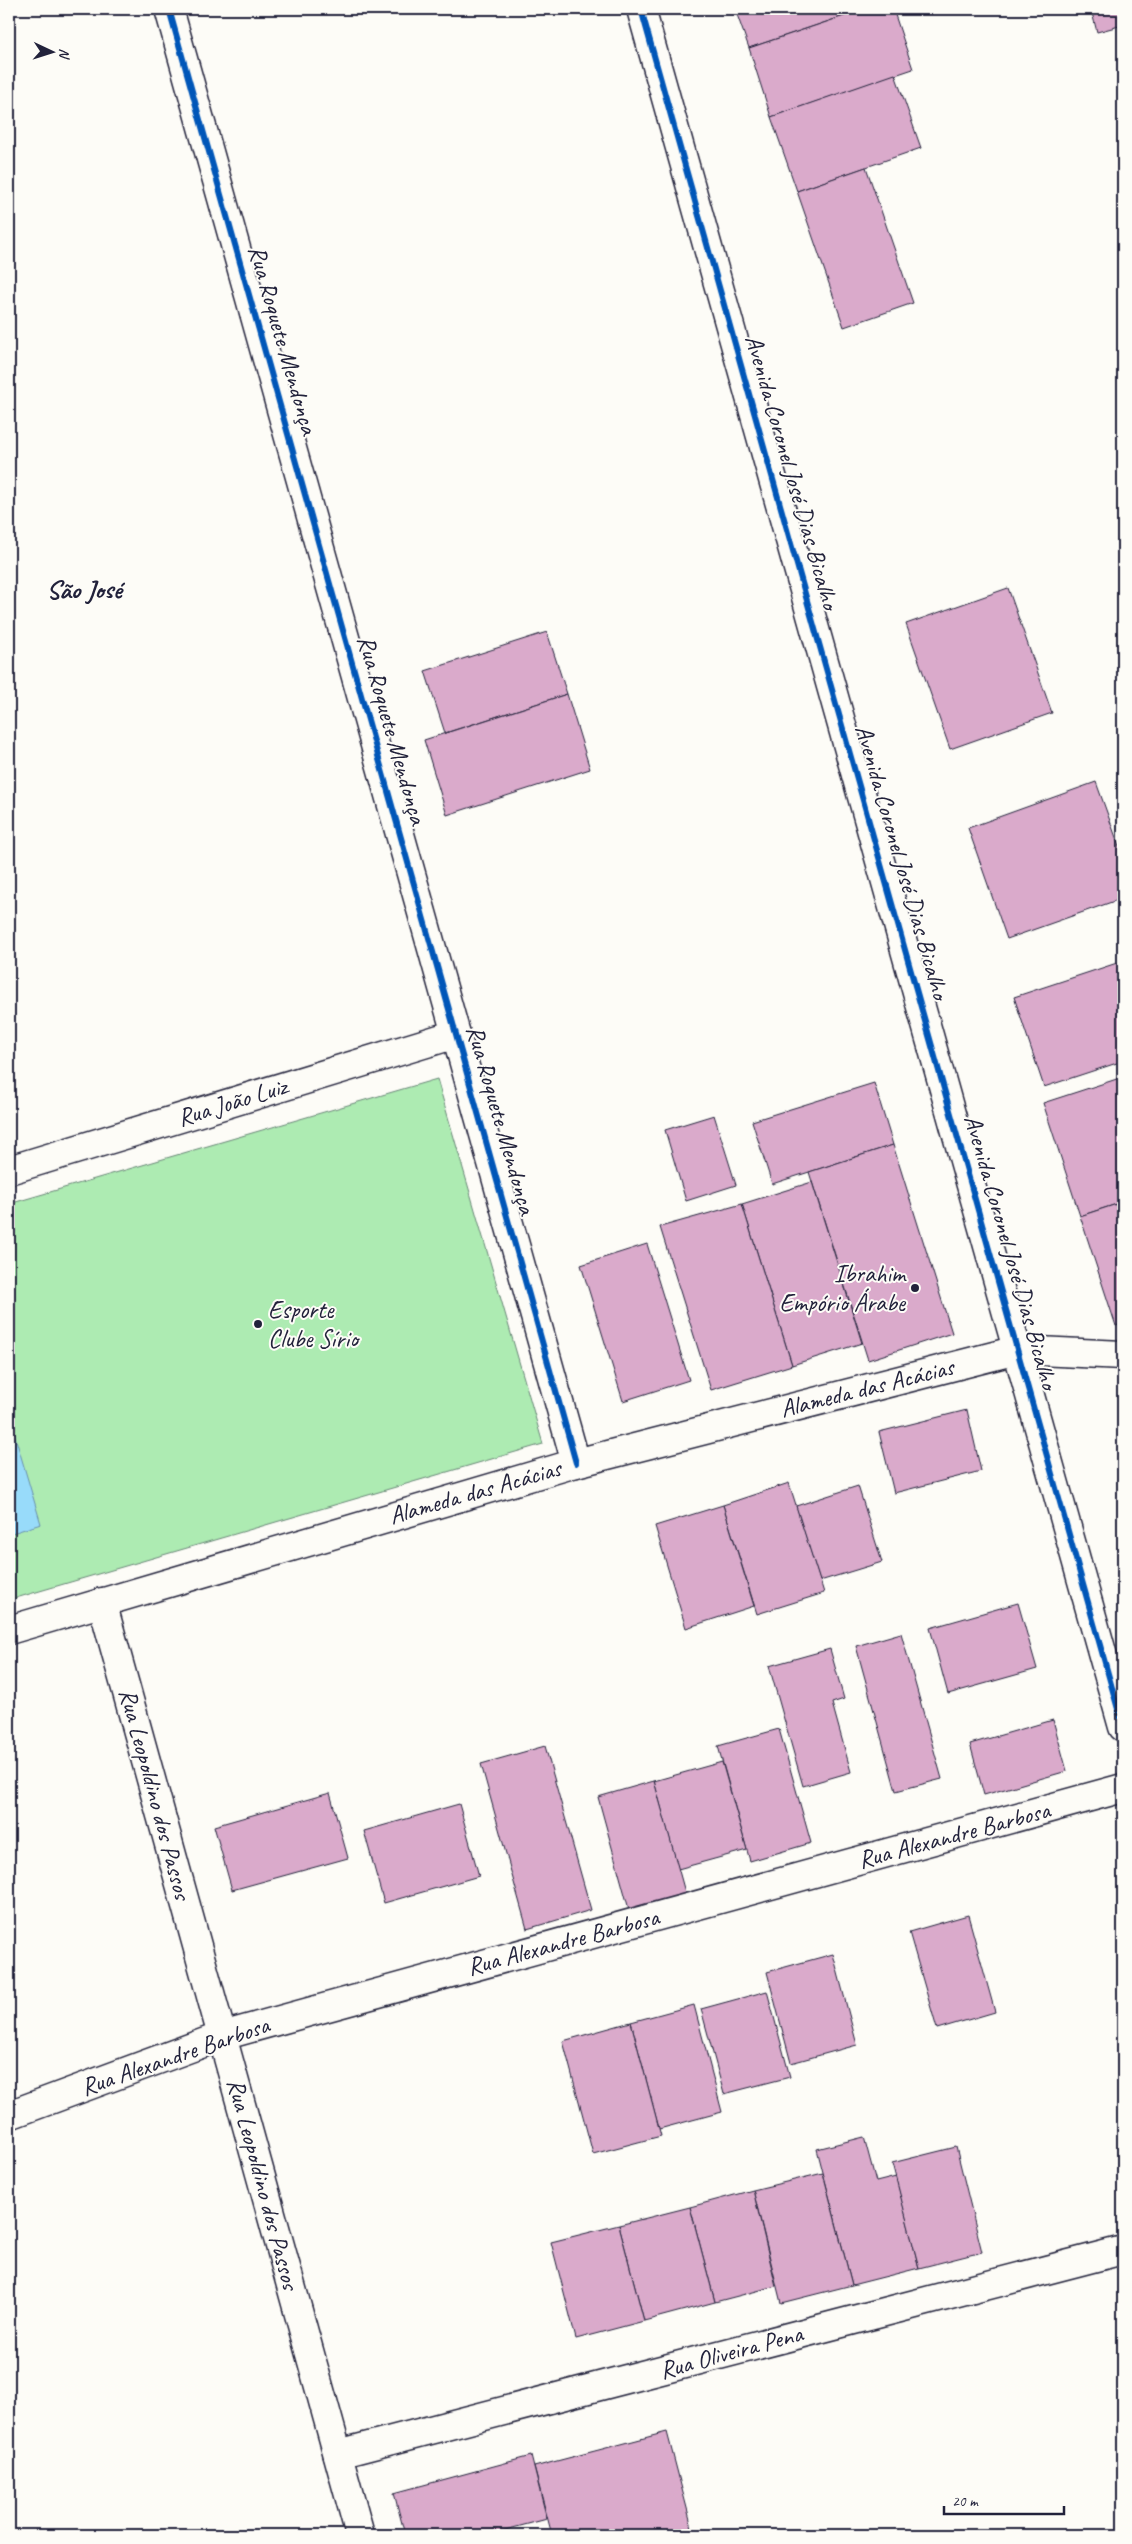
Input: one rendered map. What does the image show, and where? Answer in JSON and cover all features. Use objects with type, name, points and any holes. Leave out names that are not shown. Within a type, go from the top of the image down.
[{"type":"street","name":"Rua Roquete Mendonça","points":[[169,9],[576,1463]]},
{"type":"street","name":"Avenida Coronel José Dias Bicalho","points":[[641,9],[1123,1727]]},
{"type":"street","name":"Rua João Luiz","points":[[9,1170],[456,1034]]},
{"type":"street","name":"Alameda das Acácias","points":[[9,1630],[576,1463],[1018,1350],[1123,1355]]},
{"type":"street","name":"Rua Leopoldino dos Passos","points":[[102,1602],[360,2535]]},
{"type":"street","name":"Rua Alexandre Barbosa","points":[[9,2115],[222,2036],[1123,1788]]},
{"type":"street","name":"Rua Oliveira Pena","points":[[338,2454],[1123,2250]]},
{"type":"green space","name":"Esporte Clube Sírio","points":[[437,1079],[543,1444],[9,1600],[9,1204]]},
{"type":"water","points":[[9,1416],[41,1524],[9,1534]]},
{"type":"building","points":[[735,9],[865,9],[749,48]]},
{"type":"building","points":[[865,9],[893,9],[913,69],[771,117],[749,48]]},
{"type":"building","points":[[1091,9],[1123,9],[1123,25],[1097,32]]},
{"type":"building","points":[[895,74],[921,148],[797,191],[771,117]]},
{"type":"building","points":[[866,167],[913,303],[844,327],[797,191]]},
{"type":"building","points":[[1008,588],[1052,713],[950,749],[906,624]]},
{"type":"building","points":[[547,632],[567,694],[445,733],[425,671]]},
{"type":"building","points":[[567,694],[590,769],[447,815],[424,740]]},
{"type":"building","points":[[1096,782],[1123,857],[1123,898],[1007,939],[968,828]]},
{"type":"building","points":[[1123,961],[1123,1061],[1044,1087],[1014,997]]},
{"type":"building","points":[[1123,1077],[1123,1202],[1080,1216],[1043,1103]]},
{"type":"building","points":[[874,1083],[893,1145],[772,1184],[752,1121]]},
{"type":"building","points":[[714,1115],[736,1185],[686,1201],[665,1130]]},
{"type":"building","points":[[893,1145],[952,1333],[868,1360],[809,1172]]},
{"type":"building","points":[[812,1182],[862,1343],[792,1365],[742,1204]]},
{"type":"building","points":[[1123,1202],[1123,1323],[1116,1326],[1080,1216]]},
{"type":"building","points":[[742,1204],[792,1365],[711,1390],[660,1227]]},
{"type":"building","points":[[647,1244],[689,1380],[623,1401],[581,1265]]},
{"type":"building","points":[[967,1410],[981,1471],[894,1493],[879,1432]]},
{"type":"building","points":[[789,1483],[824,1593],[757,1614],[723,1505]]},
{"type":"building","points":[[858,1486],[882,1562],[820,1581],[796,1506]]},
{"type":"building","points":[[723,1505],[754,1606],[686,1628],[655,1526]]},
{"type":"building","points":[[1018,1603],[1037,1669],[948,1694],[930,1628]]},
{"type":"building","points":[[901,1633],[942,1779],[896,1791],[856,1646]]},
{"type":"building","points":[[830,1649],[844,1699],[832,1703],[851,1772],[803,1786],[769,1666]]},
{"type":"building","points":[[1053,1720],[1067,1771],[984,1795],[970,1744]]},
{"type":"building","points":[[779,1729],[811,1843],[750,1861],[718,1746]]},
{"type":"building","points":[[545,1746],[591,1910],[527,1929],[481,1764]]},
{"type":"building","points":[[722,1762],[747,1850],[678,1869],[654,1781]]},
{"type":"building","points":[[654,1781],[686,1896],[630,1913],[598,1797]]},
{"type":"building","points":[[330,1793],[348,1858],[232,1890],[214,1826]]},
{"type":"building","points":[[459,1804],[479,1876],[384,1903],[364,1831]]},
{"type":"building","points":[[968,1915],[995,2012],[937,2029],[909,1932]]},
{"type":"building","points":[[833,1954],[857,2045],[791,2063],[767,1972]]},
{"type":"building","points":[[767,1991],[790,2077],[724,2094],[701,2009]]},
{"type":"building","points":[[694,2005],[722,2112],[659,2129],[631,2022]]},
{"type":"building","points":[[631,2022],[661,2136],[593,2154],[563,2041]]},
{"type":"building","points":[[864,2137],[876,2182],[896,2177],[919,2268],[852,2285],[817,2149]]},
{"type":"building","points":[[956,2147],[982,2252],[919,2268],[892,2163]]},
{"type":"building","points":[[823,2173],[852,2285],[781,2303],[753,2190]]},
{"type":"building","points":[[753,2190],[776,2286],[715,2302],[690,2207]]},
{"type":"building","points":[[690,2207],[715,2302],[644,2321],[619,2225]]},
{"type":"building","points":[[619,2225],[644,2321],[576,2339],[551,2242]]},
{"type":"building","points":[[667,2432],[694,2535],[552,2535],[534,2467]]},
{"type":"building","points":[[531,2456],[547,2519],[486,2535],[405,2535],[394,2493]]},
{"type":"cycle path","points":[[169,9],[576,1463]]},
{"type":"cycle path","points":[[641,9],[1123,1727]]},
{"type":"place","name":"Ibrahim Empório Árabe","points":[[915,1288]]},
{"type":"place","name":"Esporte Clube Sírio","points":[[258,1324]]},
{"type":"district","name":"São José","points":[[84,589]]}]
